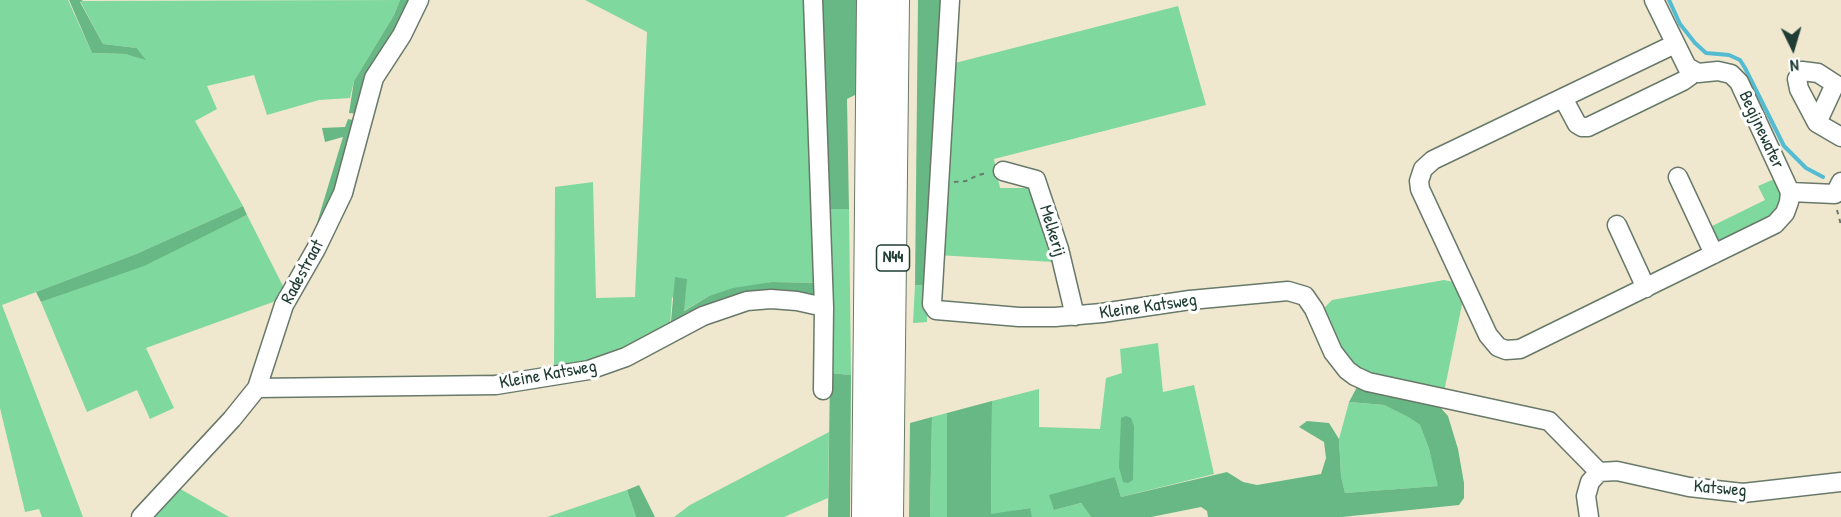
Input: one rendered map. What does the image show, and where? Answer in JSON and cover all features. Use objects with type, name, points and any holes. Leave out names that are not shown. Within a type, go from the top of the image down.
[{"type":"highway","name":"N44","points":[[865,517],[870,0]]},
{"type":"highway","name":"N44","points":[[890,517],[896,0]]},
{"type":"street","name":"Radestraat","points":[[141,517],[232,419],[257,388],[284,305],[316,249],[343,193],[374,78],[402,35],[419,0]]},
{"type":"street","points":[[813,0],[824,307],[823,390]]},
{"type":"street","name":"Kleine Katsweg","points":[[950,0],[932,304],[936,310],[1019,317],[1075,316],[1190,300],[1288,291],[1305,296],[1314,309],[1333,352],[1347,370],[1355,376],[1368,382],[1550,421],[1599,472]]},
{"type":"street","points":[[1563,98],[1577,124],[1588,127],[1690,76],[1692,71],[1687,67],[1654,0]]},
{"type":"street","points":[[1675,44],[1433,160],[1423,169],[1419,181],[1420,189],[1488,335],[1498,347],[1506,350],[1521,349],[1775,224],[1785,213],[1790,192]]},
{"type":"street","name":"Begijnewater","points":[[1692,71],[1698,73],[1718,70],[1731,74],[1739,82],[1790,192],[1838,188]]},
{"type":"street","points":[[1817,123],[1841,137]]},
{"type":"street","name":"Melkerij","points":[[1003,171],[1036,180],[1059,249],[1075,316]]},
{"type":"street","points":[[1678,177],[1714,254]]},
{"type":"street","points":[[1617,225],[1646,288]]},
{"type":"street","name":"Kleine Katsweg","points":[[257,388],[496,386],[589,370],[626,357],[704,316],[747,301],[789,300],[824,307]]},
{"type":"street","name":"Katsweg","points":[[1599,472],[1617,471],[1689,487],[1743,493],[1841,482]]},
{"type":"street","points":[[1589,517],[1586,496],[1590,482],[1599,472]]},
{"type":"path","points":[[939,179],[966,182],[978,175],[1003,171]]},
{"type":"green space","points":[[0,0],[68,0],[92,53],[125,54],[145,59],[137,48],[103,44],[80,1],[400,0],[394,15],[354,81],[350,98],[319,100],[267,115],[254,75],[207,86],[217,109],[195,121],[243,206],[136,254],[2,305],[83,517],[42,517],[39,509],[25,512],[0,408]]},
{"type":"green space","points":[[69,0],[83,0],[80,2],[103,44],[137,48],[146,60],[125,54],[92,53]]},
{"type":"green space","points":[[400,0],[415,0],[359,114],[349,113],[354,81],[394,15]]},
{"type":"green space","points":[[585,0],[810,0],[821,283],[772,282],[709,296],[683,311],[672,297],[670,326],[631,348],[596,361],[554,370],[555,187],[593,182],[596,298],[635,297],[647,32]]},
{"type":"green space","points":[[820,0],[856,0],[857,94],[847,99],[849,209],[828,209]]},
{"type":"green space","points":[[918,0],[945,0],[928,286],[915,285]]},
{"type":"green space","points":[[1178,6],[1206,105],[994,159],[1000,188],[1031,188],[1053,262],[938,255],[951,64]]},
{"type":"green space","points":[[348,119],[358,121],[324,226],[317,223],[343,137],[325,142],[322,128],[345,127]]},
{"type":"green space","points":[[1777,178],[1780,184],[1781,211],[1719,246],[1710,227],[1765,200],[1758,186]]},
{"type":"green space","points":[[243,206],[247,215],[144,266],[41,302],[36,292],[136,254]]},
{"type":"green space","points":[[828,209],[849,209],[851,375],[830,373]]},
{"type":"green space","points":[[247,215],[285,290],[273,302],[146,348],[174,408],[150,419],[137,390],[87,412],[41,302],[144,265]]},
{"type":"green space","points":[[675,277],[687,279],[684,311],[709,296],[733,288],[772,282],[821,283],[821,294],[755,295],[675,327],[671,321]]},
{"type":"green space","points":[[1444,280],[1458,283],[1464,295],[1444,392],[1357,370],[1338,347],[1323,309],[1332,300]]},
{"type":"green space","points":[[915,285],[928,286],[927,322],[913,323]]},
{"type":"green space","points":[[1158,343],[1163,392],[1194,385],[1214,474],[1121,497],[1115,477],[1054,510],[1081,503],[1091,517],[1032,517],[1029,508],[991,515],[992,401],[1039,389],[1039,427],[1100,429],[1106,378],[1122,373],[1120,349]]},
{"type":"green space","points":[[830,373],[851,375],[850,517],[828,517]]},
{"type":"green space","points":[[1357,387],[1439,406],[1448,416],[1458,449],[1464,483],[1464,498],[1459,505],[1342,517],[1208,517],[1207,511],[1201,507],[1151,517],[1091,517],[1081,503],[1054,510],[1049,495],[1115,477],[1121,497],[1227,472],[1243,482],[1257,485],[1321,474],[1326,458],[1324,442],[1299,427],[1307,421],[1329,423],[1339,439],[1341,476],[1345,493],[1438,486],[1429,449],[1420,425],[1384,405],[1349,402]]},
{"type":"green space","points":[[992,401],[991,514],[1030,508],[1032,517],[947,517],[947,413]]},
{"type":"green space","points":[[1349,402],[1384,405],[1420,425],[1439,486],[1345,493],[1341,476],[1339,439]]},
{"type":"green space","points":[[947,413],[947,517],[930,517],[932,417]]},
{"type":"green space","points":[[1126,416],[1131,418],[1134,426],[1133,480],[1128,483],[1123,482],[1119,467],[1121,418]]},
{"type":"green space","points":[[932,417],[930,517],[909,517],[910,423]]},
{"type":"green space","points":[[829,432],[828,498],[784,517],[674,517],[690,505]]},
{"type":"green space","points":[[639,485],[655,517],[636,517],[627,490]]},
{"type":"green space","points":[[177,487],[229,517],[151,517]]},
{"type":"green space","points":[[627,490],[636,517],[547,517]]},
{"type":"waterway","points":[[1669,0],[1680,24],[1706,53],[1729,55],[1740,60],[1784,146],[1806,168],[1823,177]]}]
